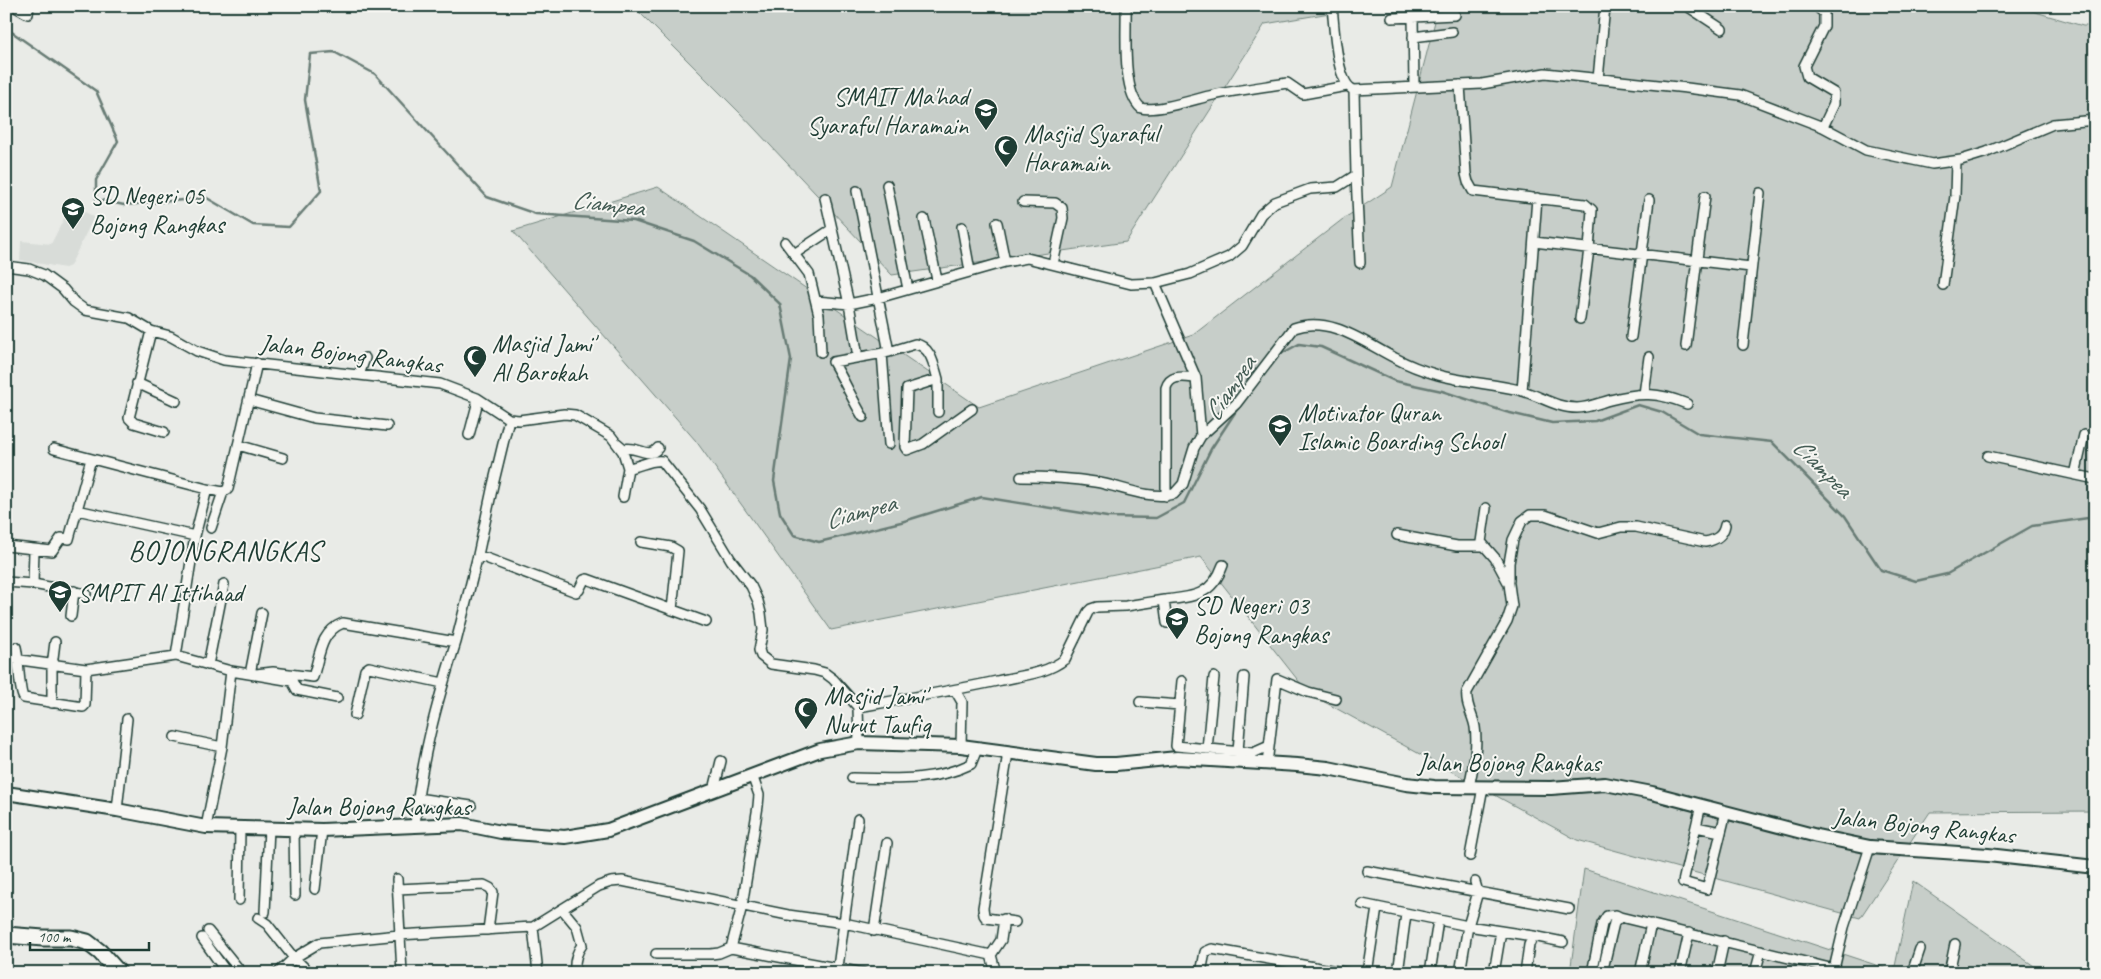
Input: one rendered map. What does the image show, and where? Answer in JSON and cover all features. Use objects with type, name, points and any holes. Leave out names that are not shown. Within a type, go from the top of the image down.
[{"type":"highway","points":[[6,934],[43,938],[71,938],[86,942],[100,952],[119,973]]},
{"type":"main road","name":"Jalan Bojong Rangkas","points":[[6,794],[117,810],[206,827],[322,830],[462,824],[501,832],[549,837],[578,836],[608,830],[820,750],[859,743],[961,746],[977,750],[1096,764],[1124,764],[1177,758],[1328,768],[1406,784],[1434,787],[1550,788],[1605,784],[1870,847],[1988,855],[2095,867]]},
{"type":"street","points":[[14,6],[28,14],[29,6]]},
{"type":"street","points":[[1126,6],[1126,54],[1130,82],[1135,100],[1141,108],[1146,109],[1213,95],[1287,83],[1303,94],[1351,88],[1488,83],[1539,73],[1740,95],[1823,127],[1866,150],[1887,156],[1932,164],[1956,161],[1987,152],[2053,124],[2095,120]]},
{"type":"street","points":[[1332,6],[1340,65],[1351,88],[1360,263]]},
{"type":"street","points":[[1598,79],[1605,6]]},
{"type":"street","points":[[1687,6],[1722,29]]},
{"type":"street","points":[[1816,6],[1824,13],[1824,26],[1804,66],[1806,77],[1834,93],[1834,104],[1823,127]]},
{"type":"street","points":[[1392,18],[1455,15]]},
{"type":"street","points":[[1413,17],[1414,86]]},
{"type":"street","points":[[1413,37],[1452,32]]},
{"type":"street","points":[[1460,85],[1465,165],[1470,188],[1473,191],[1590,206],[1592,215],[1589,249],[1580,319]]},
{"type":"street","points":[[1943,285],[1955,196],[1956,161]]},
{"type":"street","points":[[816,301],[849,304],[908,290],[1004,262],[1027,258],[1131,284],[1155,283],[1190,274],[1229,257],[1242,246],[1261,214],[1275,202],[1310,189],[1336,187],[1356,175]]},
{"type":"street","points":[[887,185],[908,290]]},
{"type":"street","points":[[857,191],[878,298],[885,352],[889,444]]},
{"type":"street","points":[[1743,345],[1760,193]]},
{"type":"street","points":[[1686,346],[1705,196]]},
{"type":"street","points":[[826,198],[849,304],[856,351]]},
{"type":"street","points":[[1522,391],[1537,198]]},
{"type":"street","points":[[1631,337],[1649,200]]},
{"type":"street","points":[[1024,202],[1058,203],[1062,208],[1063,218],[1053,264]]},
{"type":"street","points":[[924,219],[937,280]]},
{"type":"street","points":[[996,223],[1004,262]]},
{"type":"street","points":[[962,227],[970,271]]},
{"type":"street","points":[[794,254],[832,229]]},
{"type":"street","points":[[785,242],[809,274],[819,315],[821,352]]},
{"type":"street","points":[[1534,242],[1751,267]]},
{"type":"street","name":"Jalan Bojong Rangkas","points":[[6,266],[29,269],[44,275],[63,289],[74,302],[85,310],[129,318],[151,331],[170,336],[197,351],[224,360],[440,384],[477,398],[509,418]]},
{"type":"street","points":[[1155,283],[1196,378],[1201,436]]},
{"type":"street","points":[[1021,477],[1060,478],[1096,482],[1153,497],[1174,494],[1183,484],[1194,448],[1201,436],[1236,404],[1294,328],[1304,325],[1327,326],[1362,339],[1396,359],[1438,375],[1522,391],[1562,406],[1578,408],[1635,394],[1663,395],[1687,404]]},
{"type":"street","points":[[151,331],[129,418],[134,423],[164,432]]},
{"type":"street","points":[[863,417],[851,396],[846,381],[833,362],[919,345],[932,358],[938,379],[938,412]]},
{"type":"street","points":[[1644,394],[1649,356]]},
{"type":"street","points":[[360,375],[365,358]]},
{"type":"street","points":[[211,528],[223,492],[228,489],[257,363]]},
{"type":"street","points":[[1166,496],[1167,385],[1174,378],[1196,378]]},
{"type":"street","points":[[938,379],[907,389],[907,450],[923,444],[972,410]]},
{"type":"street","points":[[138,383],[176,401]]},
{"type":"street","points":[[469,435],[477,398]]},
{"type":"street","points":[[249,400],[314,418],[387,426]]},
{"type":"street","points":[[414,826],[421,771],[478,555],[492,485],[509,418],[522,420],[564,414],[574,415],[611,436],[623,452],[628,468],[623,497]]},
{"type":"street","points":[[2075,475],[2084,435]]},
{"type":"street","points":[[617,443],[624,448],[633,447],[650,454],[658,448]]},
{"type":"street","points":[[238,445],[283,458]]},
{"type":"street","points":[[54,449],[223,492]]},
{"type":"street","points":[[1988,456],[2095,479]]},
{"type":"street","points":[[6,546],[52,551],[62,537],[69,539],[90,459]]},
{"type":"street","points":[[628,468],[657,460],[662,461],[700,508],[731,560],[751,586],[758,601],[763,630],[758,650],[766,661],[772,664],[825,673],[840,686],[858,707],[859,743]]},
{"type":"street","points":[[176,656],[195,536],[207,489]]},
{"type":"street","points":[[1486,508],[1481,538],[1484,546],[1495,558],[1509,584]]},
{"type":"street","points":[[77,510],[195,536]]},
{"type":"street","points":[[1469,787],[1474,763],[1476,737],[1467,701],[1467,692],[1510,613],[1512,599],[1509,584],[1509,563],[1513,540],[1522,521],[1530,515],[1545,515],[1598,532],[1621,527],[1636,527],[1705,542],[1714,541],[1721,536],[1725,524]]},
{"type":"street","points":[[1397,535],[1457,546],[1484,546]]},
{"type":"street","points":[[641,542],[676,548],[678,551],[672,610]]},
{"type":"street","points":[[33,584],[34,550]]},
{"type":"street","points":[[478,555],[576,592],[584,580],[587,579],[706,622]]},
{"type":"street","points":[[858,707],[955,690],[1042,671],[1059,663],[1068,655],[1090,609],[1186,598],[1204,592],[1212,585],[1223,565]]},
{"type":"street","points":[[6,582],[33,584],[86,594]]},
{"type":"street","points":[[208,665],[224,584]]},
{"type":"street","points":[[71,616],[74,591]]},
{"type":"street","points":[[1164,600],[1167,623]]},
{"type":"street","points":[[253,674],[262,614]]},
{"type":"street","points":[[253,674],[273,672],[312,677],[320,646],[329,631],[343,623],[456,642]]},
{"type":"street","points":[[52,703],[52,666],[55,642]]},
{"type":"street","points":[[16,647],[22,696],[24,698],[83,707],[85,705],[86,669]]},
{"type":"street","points":[[6,658],[52,666],[86,669],[176,656],[231,671],[292,681],[297,690],[337,698]]},
{"type":"street","points":[[355,715],[366,670],[369,667],[443,683]]},
{"type":"street","points":[[206,827],[222,747],[231,671]]},
{"type":"street","points":[[1208,748],[1214,677]]},
{"type":"street","points":[[1238,751],[1244,677]]},
{"type":"street","points":[[1267,764],[1277,679],[1308,692],[1336,699]]},
{"type":"street","points":[[1182,680],[1176,746],[1253,753],[1269,746]]},
{"type":"street","points":[[955,690],[962,702],[961,746]]},
{"type":"street","points":[[1140,702],[1180,705]]},
{"type":"street","points":[[117,810],[127,719]]},
{"type":"street","points":[[175,738],[222,747]]},
{"type":"street","points":[[852,778],[918,778],[936,775],[971,764],[977,750]]},
{"type":"street","points":[[1008,753],[983,908],[986,918],[1015,922]]},
{"type":"street","points":[[714,790],[721,762]]},
{"type":"street","points":[[731,948],[742,906],[758,806],[758,795],[752,776]]},
{"type":"street","points":[[1470,856],[1483,787]]},
{"type":"street","points":[[417,798],[471,806]]},
{"type":"street","points":[[1701,806],[1683,882],[1707,889],[1726,812]]},
{"type":"street","points":[[838,967],[858,819]]},
{"type":"street","points":[[239,900],[240,827]]},
{"type":"street","points":[[1696,827],[1721,832]]},
{"type":"street","points":[[269,828],[262,915],[294,958],[310,973]]},
{"type":"street","points":[[294,829],[295,895]]},
{"type":"street","points":[[315,889],[322,830]]},
{"type":"street","points":[[874,931],[887,843]]},
{"type":"street","points":[[1592,973],[1602,924],[1607,916],[1616,915],[1724,941],[1834,971],[1844,927],[1870,847]]},
{"type":"street","points":[[1367,871],[1569,909]]},
{"type":"street","points":[[397,878],[402,973]]},
{"type":"street","points":[[278,973],[294,958],[319,943],[399,935],[533,927],[599,886],[610,882],[622,881],[788,915],[844,923],[991,955]]},
{"type":"street","points":[[1460,973],[1468,926],[1478,892],[1475,882]]},
{"type":"street","points":[[398,889],[484,885],[493,892],[488,930]]},
{"type":"street","points":[[1362,904],[1468,926],[1563,942]]},
{"type":"street","points":[[1367,973],[1377,908]]},
{"type":"street","points":[[562,910],[577,927],[582,945],[574,963],[575,973]]},
{"type":"street","points":[[1398,973],[1406,914]]},
{"type":"street","points":[[1602,973],[1614,924],[1620,916]]},
{"type":"street","points":[[996,973],[991,955],[1001,940],[1004,919]]},
{"type":"street","points":[[1430,973],[1438,920]]},
{"type":"street","points":[[1640,973],[1651,924]]},
{"type":"street","points":[[533,927],[538,973]]},
{"type":"street","points":[[1494,973],[1501,931]]},
{"type":"street","points":[[1680,973],[1689,933]]},
{"type":"street","points":[[227,973],[205,934],[242,973]]},
{"type":"street","points":[[1526,973],[1529,945],[1533,936]]},
{"type":"street","points":[[1717,973],[1724,941]]},
{"type":"street","points":[[1949,973],[1955,944]]},
{"type":"street","points":[[656,954],[711,954],[731,948],[864,973]]},
{"type":"street","points":[[1201,973],[1205,952],[1212,949],[1348,973]]},
{"type":"street","points":[[1912,973],[1920,949]]},
{"type":"street","points":[[1755,973],[1761,951]]},
{"type":"shaded area","points":[[633,6],[1371,6],[1265,24],[1126,242],[892,275],[740,113]]},
{"type":"shaded area","points":[[1439,6],[2015,6],[2083,26],[2095,26],[2095,811],[1930,812],[1860,918],[1577,840],[1308,693],[1201,557],[831,630],[696,441],[513,231],[658,187],[979,407],[1193,335],[1343,219],[1392,187]]},
{"type":"shaded area","name":"SD Negeri 05 Bojong Rangkas","points":[[71,205],[93,216],[93,219],[70,266],[65,268],[20,260],[21,241],[51,244]]},
{"type":"shaded area","points":[[1584,869],[1894,971],[1913,881],[2044,973],[1570,973]]},
{"type":"waterway","name":"Ciampea","points":[[6,28],[96,91],[118,141],[96,180],[96,199],[124,205],[207,198],[253,225],[289,227],[321,191],[305,100],[310,54],[334,52],[375,74],[487,197],[536,214],[634,221],[694,241],[750,275],[780,304],[791,359],[774,481],[780,513],[794,535],[819,542],[901,522],[982,497],[1107,517],[1156,518],[1184,503],[1211,449],[1238,408]]},
{"type":"waterway","name":"Ciampea","points":[[1277,356],[1299,344],[1321,347],[1395,381],[1442,391],[1506,412],[1552,423],[1595,421],[1638,405],[1662,412],[1699,434],[1772,442],[1845,516],[1881,570],[1916,581],[1947,574],[2032,526],[2095,517]]},
{"type":"place","name":"SMAIT Ma'had Syaraful Haramain","points":[[986,131]]},
{"type":"place","name":"Masjid Syaraful Haramain","points":[[1006,168]]},
{"type":"place","name":"SD Negeri 05 Bojong Rangkas","points":[[73,230]]},
{"type":"place","name":"Masjid Jami' Al Barokah","points":[[475,378]]},
{"type":"place","name":"Motivator Quran Islamic Boarding School","points":[[1280,447]]},
{"type":"place","name":"SMPIT Al Ittihaad","points":[[60,613]]},
{"type":"place","name":"SD Negeri 03 Bojong Rangkas","points":[[1177,640]]},
{"type":"place","name":"Masjid Jami' Nurut Taufiq","points":[[806,730]]},
{"type":"district","name":"BOJONGRANGKAS","points":[[225,550]]}]
